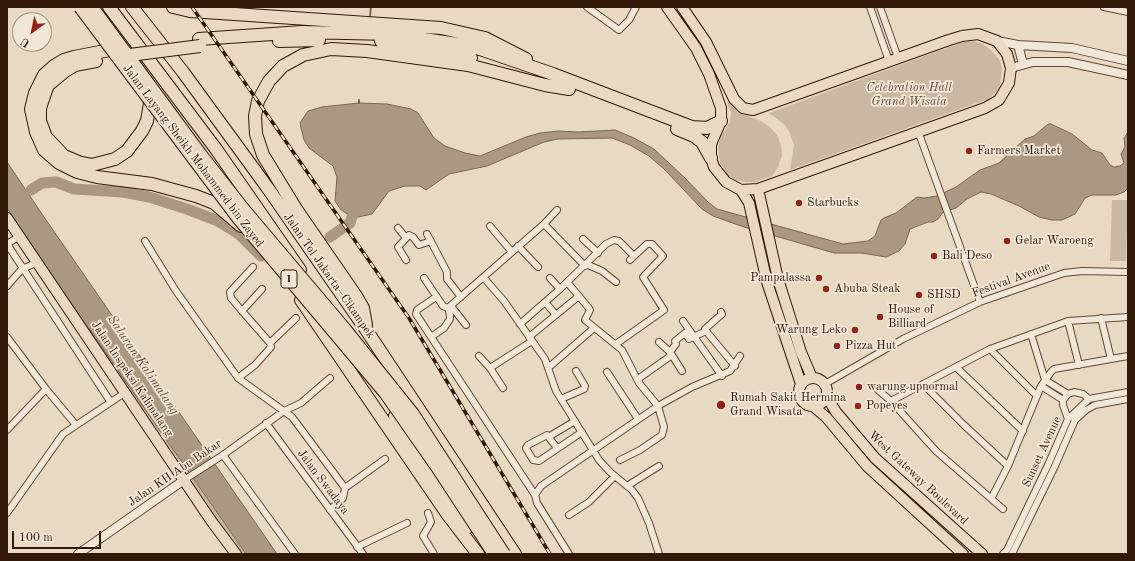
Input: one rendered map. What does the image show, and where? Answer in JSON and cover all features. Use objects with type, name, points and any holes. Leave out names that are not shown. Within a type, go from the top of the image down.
[{"type":"highway","name":"Jalan Layang Sheikh Mohammed bin Zayed","points":[[80,7],[238,218],[386,394],[442,473],[494,554]]},
{"type":"highway","name":"Jalan Layang Sheikh Mohammed bin Zayed","points":[[92,7],[201,156],[240,205],[344,328],[413,414],[504,554]]},
{"type":"highway","points":[[98,7],[147,84],[150,103],[147,121],[135,142],[115,159],[92,165],[71,160],[54,148],[46,137],[40,121],[40,108],[48,85],[64,71],[75,65],[110,54]]},
{"type":"highway","name":"Jalan Tol Jakarta–Cikampek","points":[[109,7],[274,229],[485,554]]},
{"type":"highway","name":"Jalan Tol Jakarta–Cikampek","points":[[132,7],[183,72],[267,187],[367,331],[515,554]]},
{"type":"highway","points":[[173,7],[190,12],[441,28],[485,38],[553,74]]},
{"type":"highway","points":[[478,554],[448,515],[282,272],[250,235],[214,203],[196,196],[152,184],[97,177],[77,172],[59,163],[44,150],[36,132],[31,110],[35,93],[42,79],[54,66],[64,60],[199,42],[302,32],[390,34],[471,46],[553,74],[692,127],[707,128],[721,121]]},
{"type":"highway","points":[[199,42],[314,40],[381,41],[469,58],[540,78],[569,89]]},
{"type":"highway","points":[[367,331],[363,308],[296,209],[263,155],[256,134],[255,116],[258,101],[269,81],[283,66],[303,55],[331,49],[367,51],[468,65],[569,89],[599,98],[694,136],[702,142],[711,158]]},
{"type":"main road","points":[[667,7],[688,36],[709,74],[721,108],[721,121],[711,144],[711,158],[714,167],[726,182],[741,190],[749,203],[767,282],[801,384],[799,392],[801,400],[807,405],[814,407],[822,404],[827,397],[825,384],[819,379],[812,378],[801,384]]},
{"type":"main road","points":[[682,7],[706,42],[734,99],[743,108],[753,110],[962,36],[978,34],[997,42],[1007,54],[1011,68],[1009,83],[999,100],[985,108],[758,189],[741,190]]},
{"type":"main road","points":[[758,189],[778,279],[801,352],[812,378]]},
{"type":"main road","name":"Jalan Inspeksi Kalimalang","points":[[7,218],[36,263],[186,479],[236,554]]},
{"type":"main road","points":[[767,282],[778,279]]},
{"type":"main road","name":"West Gateway Boulevard","points":[[827,397],[836,412],[858,440],[917,497],[982,554]]},
{"type":"main road","name":"West Gateway Boulevard","points":[[814,407],[826,417],[867,466],[963,554]]},
{"type":"main road","points":[[910,505],[917,497]]},
{"type":"street","points":[[587,7],[618,30],[629,20],[636,7]]},
{"type":"street","points":[[870,7],[894,60]]},
{"type":"street","points":[[880,7],[894,60]]},
{"type":"street","points":[[1104,7],[1128,12]]},
{"type":"street","points":[[997,42],[1018,45],[1072,48],[1128,61]]},
{"type":"street","points":[[1018,45],[1023,64]]},
{"type":"street","points":[[1011,68],[1033,62],[1068,62],[1128,75]]},
{"type":"street","points":[[918,131],[941,190],[980,302]]},
{"type":"street","points":[[449,307],[544,224],[556,210]]},
{"type":"street","points":[[544,224],[586,265],[602,271],[616,282]]},
{"type":"street","points":[[490,226],[512,252]]},
{"type":"street","points":[[398,228],[406,238]]},
{"type":"street","points":[[427,234],[447,272],[447,278],[460,297]]},
{"type":"street","points":[[406,260],[398,247],[406,238],[412,235],[419,245],[430,241]]},
{"type":"street","points":[[20,236],[7,244],[110,401]]},
{"type":"street","points":[[582,239],[598,253]]},
{"type":"street","points":[[520,324],[586,265],[606,244],[616,239],[632,258],[647,244],[652,244],[663,256],[643,277],[669,317]]},
{"type":"street","points":[[145,241],[176,291],[238,378],[284,411],[300,426],[345,488]]},
{"type":"street","points":[[518,246],[538,267]]},
{"type":"street","points":[[7,286],[22,269],[36,263]]},
{"type":"street","points":[[238,378],[255,365],[270,349],[270,343],[231,298],[230,292],[253,267]]},
{"type":"street","name":"Festival Avenue","points":[[825,384],[903,339],[980,302],[1064,272],[1082,270],[1128,272]]},
{"type":"street","points":[[424,278],[443,306],[449,307],[466,325]]},
{"type":"street","points":[[484,278],[504,301],[545,359],[552,382],[593,451],[606,468],[628,486],[638,498],[659,554]]},
{"type":"street","points":[[550,278],[560,289]]},
{"type":"street","points":[[567,282],[590,310],[585,320],[616,344],[623,352],[638,380],[658,406],[664,428],[662,434],[640,450],[620,460]]},
{"type":"street","points":[[242,311],[262,289]]},
{"type":"street","points":[[490,368],[530,339],[579,296]]},
{"type":"street","points":[[436,297],[415,312],[535,495],[537,503],[569,554]]},
{"type":"street","points":[[545,302],[556,315]]},
{"type":"street","points":[[431,337],[447,324],[450,319],[449,307]]},
{"type":"street","points":[[616,344],[664,310]]},
{"type":"street","points":[[638,380],[639,377],[671,353],[676,344],[675,341],[682,334],[685,333],[689,339],[706,331],[705,329],[722,314],[721,312]]},
{"type":"street","points":[[891,401],[990,349],[1031,334],[1068,321],[1128,317]]},
{"type":"street","points":[[270,343],[296,318]]},
{"type":"street","points":[[1101,318],[1111,359]]},
{"type":"street","points":[[683,321],[722,376]]},
{"type":"street","points":[[1068,321],[1079,364]]},
{"type":"street","points":[[548,368],[594,328]]},
{"type":"street","points":[[706,331],[735,366]]},
{"type":"street","points":[[1031,334],[1045,380],[1068,394]]},
{"type":"street","points":[[7,337],[46,389],[76,425]]},
{"type":"street","points":[[659,342],[671,353],[682,371]]},
{"type":"street","points":[[990,349],[1037,396]]},
{"type":"street","points":[[479,356],[490,368],[503,388]]},
{"type":"street","points":[[535,495],[541,486],[658,406],[692,387],[722,376],[730,371],[735,366],[740,356]]},
{"type":"street","points":[[992,497],[1024,431],[1041,386],[1054,369],[1128,356]]},
{"type":"street","points":[[956,368],[1024,431]]},
{"type":"street","points":[[561,399],[585,386],[576,370]]},
{"type":"street","points":[[607,372],[638,419]]},
{"type":"street","name":"Jalan KH Abu Bakar","points":[[78,554],[223,455],[266,423],[284,411],[302,403],[330,378]]},
{"type":"street","points":[[923,384],[1008,466]]},
{"type":"street","points":[[1041,386],[1063,400]]},
{"type":"street","points":[[7,430],[46,389]]},
{"type":"street","points":[[878,390],[891,401],[936,451],[992,497],[1003,509]]},
{"type":"street","points":[[7,513],[59,438],[66,431],[126,392]]},
{"type":"street","points":[[1068,418],[1062,405],[1063,400],[1068,394],[1074,392],[1083,394],[1089,399],[1128,392]]},
{"type":"street","name":"Sunset Avenue","points":[[1003,554],[1007,550],[1048,465],[1068,418],[1089,399]]},
{"type":"street","name":"Sunset Avenue","points":[[1012,554],[1055,466],[1075,420],[1094,405],[1128,399]]},
{"type":"street","points":[[575,421],[550,436],[544,435],[528,445],[527,450],[536,461],[582,432]]},
{"type":"street","name":"Jalan Swadaya","points":[[266,423],[363,554]]},
{"type":"street","points":[[550,436],[557,448]]},
{"type":"street","points":[[223,455],[295,554]]},
{"type":"street","points":[[330,510],[343,498],[345,488],[385,459]]},
{"type":"street","points":[[628,486],[659,466]]},
{"type":"street","points":[[569,515],[589,502],[615,476]]},
{"type":"street","points":[[428,513],[432,522],[423,536],[434,554]]},
{"type":"street","points":[[357,547],[407,523]]},
{"type":"green space","name":"Celebration Hall Grand Wisata","points":[[973,41],[983,44],[992,51],[999,59],[1002,68],[1000,85],[996,92],[988,99],[790,170],[794,145],[790,133],[785,125],[769,113],[963,42]]},
{"type":"green space","points":[[730,101],[742,114],[761,121],[769,126],[777,135],[781,145],[782,155],[778,167],[772,176],[755,182],[735,180],[727,174],[720,164],[718,146],[721,136],[730,122],[731,112],[727,103]]},
{"type":"green space","points":[[1112,200],[1128,200],[1126,261],[1110,261]]},
{"type":"green space","points":[[7,207],[246,554],[236,554],[175,467],[7,218]]},
{"type":"water","points":[[359,103],[387,104],[411,109],[418,113],[434,138],[445,146],[465,153],[480,156],[526,137],[540,133],[558,131],[579,132],[615,130],[654,149],[717,209],[843,244],[868,241],[875,236],[881,220],[884,218],[896,213],[917,197],[924,198],[937,196],[956,187],[980,170],[999,163],[1025,139],[1034,136],[1048,124],[1072,134],[1092,150],[1102,153],[1110,165],[1114,167],[1120,166],[1124,163],[1121,154],[1125,147],[1124,138],[1128,132],[1128,188],[1124,192],[1116,195],[1092,195],[1085,198],[1075,214],[1062,220],[1052,220],[1039,217],[1019,206],[991,194],[981,192],[967,199],[956,208],[943,212],[938,219],[933,222],[928,222],[910,229],[905,244],[899,251],[886,257],[862,253],[834,253],[744,227],[713,216],[702,209],[664,169],[649,156],[630,145],[612,138],[558,139],[544,142],[487,166],[449,174],[426,190],[420,186],[405,186],[389,191],[372,214],[354,218],[341,210],[335,201],[337,177],[333,166],[309,148],[304,140],[300,123],[308,111],[322,107]]},
{"type":"water","name":"Saluran Kalimalang","points":[[7,162],[277,554],[246,554],[66,296],[7,208]]},
{"type":"waterway","points":[[370,16],[371,7]]},
{"type":"waterway","points":[[31,190],[42,183],[56,182],[74,189],[123,192],[149,197],[218,221],[239,234],[261,256]]},
{"type":"waterway","points":[[330,237],[350,223],[352,217]]},
{"type":"railway","points":[[192,7],[409,318],[550,554]]},
{"type":"place","name":"Farmers Market","points":[[969,151]]},
{"type":"place","name":"Starbucks","points":[[799,203]]},
{"type":"place","name":"Gelar Waroeng","points":[[1007,241]]},
{"type":"place","name":"Bali Deso","points":[[934,256]]},
{"type":"place","name":"Pampalassa","points":[[819,278]]},
{"type":"place","name":"Abuba Steak","points":[[826,289]]},
{"type":"place","name":"SHSD","points":[[919,295]]},
{"type":"place","name":"House of Billiard","points":[[880,317]]},
{"type":"place","name":"Warung Leko","points":[[855,330]]},
{"type":"place","name":"Pizza Hut","points":[[837,346]]},
{"type":"place","name":"warung upnormal","points":[[859,387]]},
{"type":"place","name":"Rumah Sakit Hermina Grand Wisata","points":[[721,405]]},
{"type":"place","name":"Popeyes","points":[[858,406]]}]
